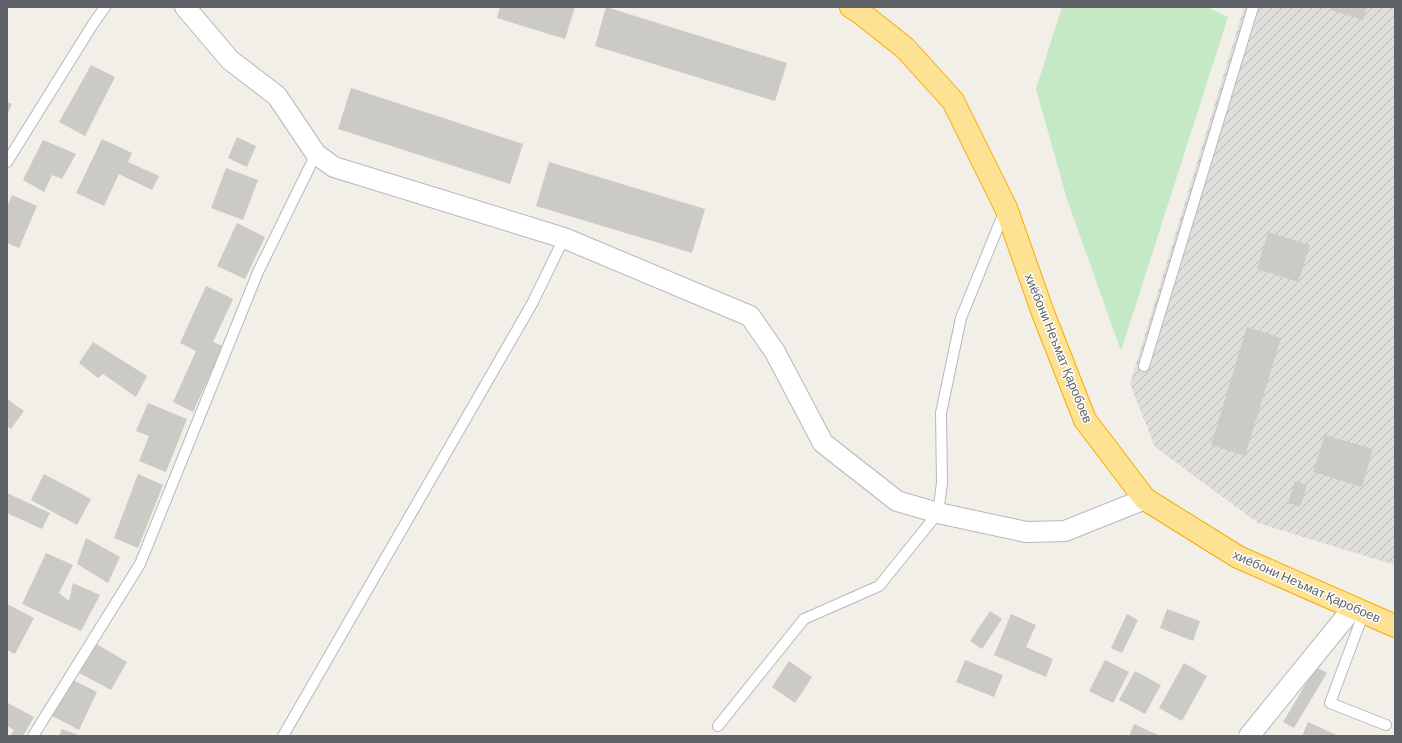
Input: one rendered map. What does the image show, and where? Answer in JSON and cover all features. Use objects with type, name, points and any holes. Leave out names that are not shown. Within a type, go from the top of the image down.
[{"type":"highway","name":"хиёбони Неъмат Қаробоев","points":[[851,7],[905,48],[953,101],[1006,208],[1043,313],[1085,420],[1145,499],[1238,557],[1395,626]]},
{"type":"street","points":[[185,7],[230,60],[277,96],[316,154],[334,167],[564,238],[750,316],[775,352],[823,443],[897,501],[938,513],[1026,532],[1065,531],[1145,499]]},
{"type":"street","points":[[1249,736],[1358,610]]},
{"type":"lane","points":[[7,162],[105,7]]},
{"type":"lane","points":[[1144,366],[1253,7]]},
{"type":"lane","points":[[33,736],[140,564],[258,272],[316,154]]},
{"type":"lane","points":[[718,726],[804,619],[879,586],[938,513],[942,483],[940,413],[961,318],[1006,208]]},
{"type":"lane","points":[[283,736],[534,302],[564,238]]},
{"type":"lane","points":[[1358,610],[1330,702],[1386,725]]},
{"type":"shaded area","points":[[1244,7],[1395,7],[1395,565],[1258,523],[1155,447],[1130,384]]},
{"type":"green space","points":[[1062,7],[1207,7],[1228,17],[1121,351],[1067,199],[1036,89]]},
{"type":"building","points":[[500,7],[575,7],[565,39],[497,18]]},
{"type":"building","points":[[606,7],[787,63],[775,101],[595,46]]},
{"type":"building","points":[[1332,7],[1367,7],[1363,20],[1331,10]]},
{"type":"building","points":[[91,65],[115,77],[85,136],[59,122]]},
{"type":"building","points":[[351,88],[523,144],[510,184],[338,129]]},
{"type":"building","points":[[7,102],[12,104],[7,115]]},
{"type":"building","points":[[237,137],[256,146],[247,167],[228,158]]},
{"type":"building","points":[[102,139],[132,153],[128,162],[159,176],[152,190],[119,174],[104,206],[76,193]]},
{"type":"building","points":[[43,140],[76,154],[62,179],[52,175],[44,192],[23,180]]},
{"type":"building","points":[[549,162],[705,209],[692,253],[536,206]]},
{"type":"building","points":[[226,168],[258,180],[243,220],[211,208]]},
{"type":"building","points":[[12,195],[37,206],[19,248],[7,243],[7,207]]},
{"type":"building","points":[[237,223],[265,237],[245,279],[217,266]]},
{"type":"building","points":[[1268,232],[1310,245],[1298,282],[1257,269]]},
{"type":"building","points":[[206,286],[233,299],[213,342],[223,346],[193,412],[173,402],[196,351],[180,343]]},
{"type":"building","points":[[1247,327],[1281,338],[1245,456],[1211,445]]},
{"type":"building","points":[[93,342],[147,376],[136,397],[103,374],[98,378],[79,363]]},
{"type":"building","points":[[7,399],[24,411],[11,429],[7,426]]},
{"type":"building","points":[[148,403],[187,419],[166,472],[139,461],[149,436],[136,431]]},
{"type":"building","points":[[1325,435],[1373,449],[1362,487],[1313,472]]},
{"type":"building","points":[[44,474],[91,499],[77,525],[31,500]]},
{"type":"building","points":[[138,474],[163,485],[138,548],[114,538]]},
{"type":"building","points":[[1295,481],[1307,485],[1300,507],[1288,503]]},
{"type":"building","points":[[7,493],[50,513],[42,529],[7,513]]},
{"type":"building","points":[[86,538],[120,557],[108,583],[77,564]]},
{"type":"building","points":[[46,553],[73,565],[59,593],[69,601],[73,583],[100,595],[81,631],[22,604]]},
{"type":"building","points":[[7,604],[34,618],[15,654],[7,650]]},
{"type":"building","points":[[1167,609],[1200,621],[1193,641],[1160,628]]},
{"type":"building","points":[[990,611],[1002,619],[982,649],[970,641]]},
{"type":"building","points":[[1011,614],[1036,625],[1026,647],[1053,659],[1046,677],[994,655]]},
{"type":"building","points":[[1127,614],[1138,620],[1122,653],[1111,648]]},
{"type":"building","points":[[95,643],[127,662],[111,690],[79,673]]},
{"type":"building","points":[[965,660],[1003,675],[994,697],[956,682]]},
{"type":"building","points":[[1105,660],[1129,672],[1113,703],[1089,691]]},
{"type":"building","points":[[789,661],[812,677],[795,703],[772,687]]},
{"type":"building","points":[[1184,663],[1207,676],[1182,721],[1159,708]]},
{"type":"building","points":[[1316,667],[1327,673],[1294,728],[1283,722]]},
{"type":"building","points":[[1135,671],[1161,685],[1145,714],[1119,700]]},
{"type":"building","points":[[69,678],[97,692],[79,730],[47,713]]},
{"type":"building","points":[[8,703],[34,717],[23,736],[10,736],[14,730],[7,726]]},
{"type":"building","points":[[1308,722],[1339,736],[1302,736]]},
{"type":"building","points":[[1134,724],[1160,736],[1129,736]]},
{"type":"building","points":[[62,729],[81,736],[59,736]]}]
